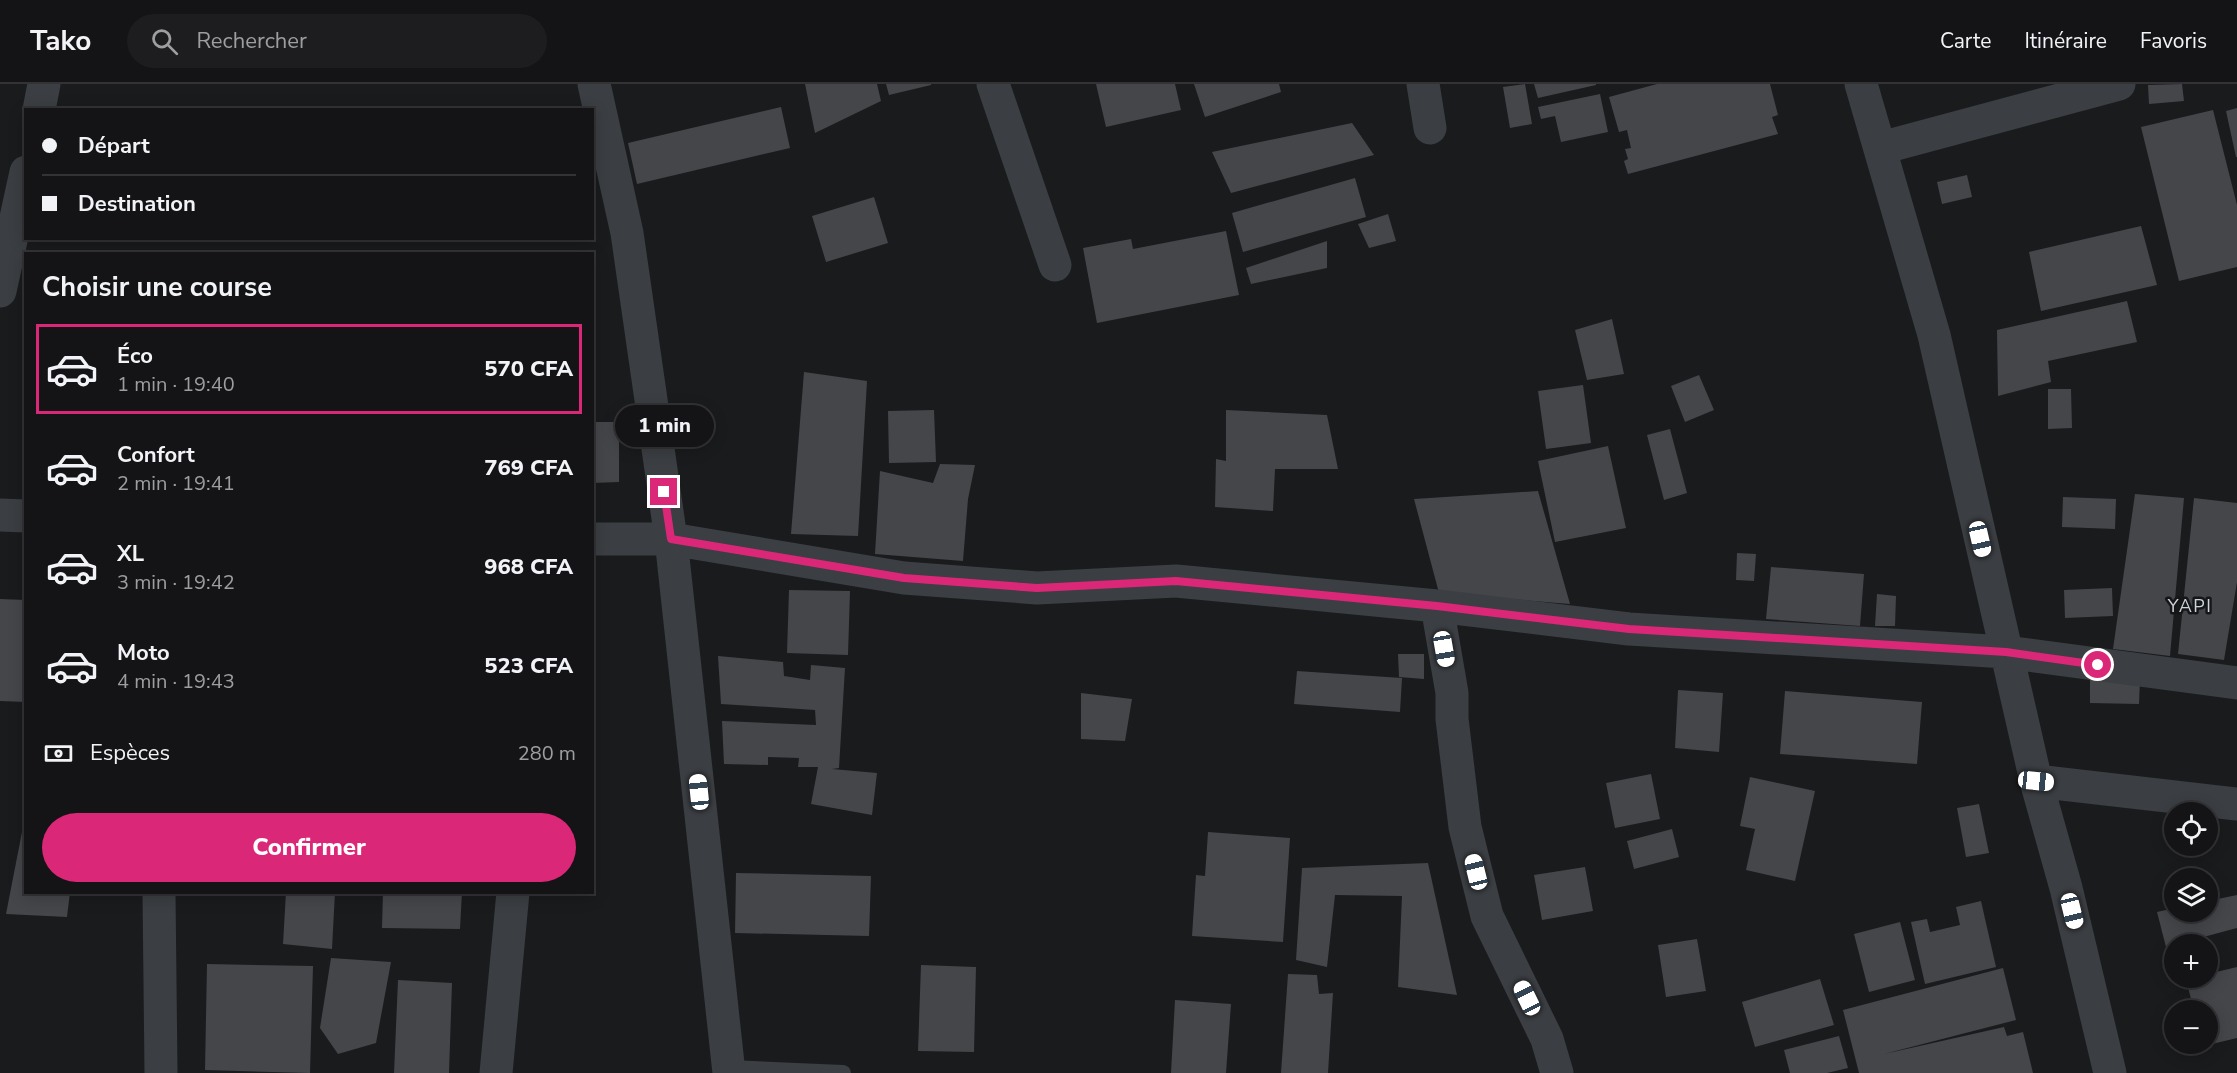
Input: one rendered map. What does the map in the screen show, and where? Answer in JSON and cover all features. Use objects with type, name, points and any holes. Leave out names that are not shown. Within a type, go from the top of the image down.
[{"type":"street","points":[[39,108],[44,84]]},
{"type":"street","points":[[594,84],[627,233],[671,539],[729,1071]]},
{"type":"street","points":[[993,84],[1055,265]]},
{"type":"street","points":[[1423,84],[1430,128]]},
{"type":"street","points":[[1861,84],[1934,334],[2036,781],[2066,888],[2110,1073]]},
{"type":"street","points":[[1881,148],[2119,84]]},
{"type":"street","points":[[0,291],[24,181]]},
{"type":"street","points":[[0,515],[24,516]]},
{"type":"street","points":[[594,539],[671,539],[904,578],[1037,588],[1176,581],[1437,606],[1629,629],[2006,652],[2237,683]]},
{"type":"street","points":[[1437,606],[1452,693],[1452,719],[1465,827],[1487,916],[1547,1039],[1557,1073]]},
{"type":"street","points":[[2036,781],[2237,804]]},
{"type":"street","points":[[159,894],[161,1073]]},
{"type":"street","points":[[496,1073],[513,894]]},
{"type":"lane","points":[[729,1071],[843,1073]]},
{"type":"building","points":[[805,84],[877,84],[881,101],[815,133]]},
{"type":"building","points":[[886,84],[931,84],[931,85],[889,95]]},
{"type":"building","points":[[1096,84],[1175,84],[1181,110],[1106,127]]},
{"type":"building","points":[[1194,84],[1279,84],[1281,92],[1205,117]]},
{"type":"building","points":[[1525,84],[1532,124],[1510,128],[1503,87]]},
{"type":"building","points":[[1534,84],[1596,84],[1596,85],[1538,98]]},
{"type":"building","points":[[1657,84],[1770,84],[1778,115],[1772,117],[1778,134],[1628,174],[1624,161],[1628,159],[1625,149],[1631,148],[1627,130],[1619,132],[1609,97]]},
{"type":"building","points":[[2182,84],[2184,101],[2149,104],[2148,85]]},
{"type":"building","points":[[1600,94],[1608,132],[1561,142],[1555,116],[1541,119],[1538,107]]},
{"type":"building","points":[[781,107],[790,148],[637,184],[628,143]]},
{"type":"building","points":[[2237,108],[2237,157],[2236,157],[2226,111]]},
{"type":"building","points":[[2213,110],[2237,205],[2237,267],[2179,281],[2141,127]]},
{"type":"building","points":[[1352,123],[1374,155],[1231,193],[1212,152]]},
{"type":"building","points":[[1967,175],[1972,197],[1942,204],[1937,182]]},
{"type":"building","points":[[1355,178],[1366,217],[1243,252],[1232,213]]},
{"type":"building","points":[[874,197],[888,243],[826,262],[812,216]]},
{"type":"building","points":[[1388,214],[1396,241],[1369,248],[1358,224]]},
{"type":"building","points":[[2141,226],[2157,285],[2041,311],[2029,252]]},
{"type":"building","points":[[1226,231],[1239,295],[1097,323],[1083,248],[1131,239],[1133,249]]},
{"type":"building","points":[[1327,241],[1327,268],[1251,284],[1246,268]]},
{"type":"building","points":[[2127,301],[2137,342],[2048,361],[2051,382],[1998,396],[1997,330]]},
{"type":"building","points":[[1612,319],[1624,374],[1587,380],[1575,330]]},
{"type":"building","points":[[804,372],[867,381],[858,536],[791,534]]},
{"type":"building","points":[[1699,375],[1714,410],[1685,422],[1671,386]]},
{"type":"building","points":[[1583,385],[1591,443],[1546,449],[1538,391]]},
{"type":"building","points":[[2048,389],[2071,389],[2072,428],[2048,429]]},
{"type":"building","points":[[934,410],[936,462],[889,463],[888,411]]},
{"type":"building","points":[[1226,410],[1327,415],[1338,469],[1275,469],[1273,511],[1215,507],[1216,459],[1226,461]]},
{"type":"building","points":[[594,422],[619,422],[619,482],[594,483]]},
{"type":"building","points":[[1670,429],[1687,493],[1664,500],[1647,435]]},
{"type":"building","points":[[1608,446],[1626,528],[1555,542],[1538,461]]},
{"type":"building","points":[[940,464],[975,465],[968,499],[963,561],[875,554],[880,471],[933,483]]},
{"type":"building","points":[[1538,491],[1570,604],[1439,593],[1414,499]]},
{"type":"building","points":[[2135,494],[2184,498],[2170,656],[2113,649]]},
{"type":"building","points":[[2063,497],[2116,499],[2115,529],[2062,527]]},
{"type":"building","points":[[2194,498],[2237,503],[2237,582],[2224,660],[2178,654]]},
{"type":"building","points":[[1737,553],[1756,554],[1754,581],[1736,580]]},
{"type":"building","points":[[1771,567],[1864,574],[1860,626],[1766,619]]},
{"type":"building","points":[[2112,588],[2113,616],[2065,618],[2064,590]]},
{"type":"building","points":[[789,590],[850,591],[848,655],[787,653]]},
{"type":"building","points":[[1877,594],[1896,596],[1895,626],[1875,626]]},
{"type":"building","points":[[0,599],[24,600],[24,702],[0,701]]},
{"type":"building","points":[[1398,654],[1424,654],[1424,679],[1399,677]]},
{"type":"building","points":[[718,656],[783,662],[784,676],[810,680],[811,665],[845,668],[839,768],[832,769],[877,773],[872,815],[811,804],[818,767],[798,767],[799,758],[768,757],[768,765],[724,764],[722,721],[816,725],[815,710],[721,704]]},
{"type":"building","points":[[1297,671],[1402,678],[1400,712],[1294,704]]},
{"type":"building","points":[[2090,678],[2140,679],[2139,704],[2090,703]]},
{"type":"building","points":[[1678,690],[1723,693],[1719,752],[1675,748]]},
{"type":"building","points":[[1785,691],[1922,702],[1917,764],[1780,754]]},
{"type":"building","points":[[1081,693],[1132,699],[1125,741],[1081,739]]},
{"type":"building","points":[[1651,774],[1660,819],[1615,828],[1606,783]]},
{"type":"building","points":[[1750,777],[1815,791],[1795,881],[1746,870],[1755,829],[1740,826]]},
{"type":"building","points":[[1979,804],[1989,853],[1966,857],[1957,808]]},
{"type":"building","points":[[1672,829],[1679,857],[1634,869],[1627,841]]},
{"type":"building","points":[[22,832],[24,832],[24,894],[70,894],[67,917],[6,914]]},
{"type":"building","points":[[1208,832],[1290,838],[1283,942],[1192,936],[1196,875],[1205,876]]},
{"type":"building","points":[[1428,863],[1457,995],[1398,987],[1402,896],[1335,895],[1327,967],[1296,960],[1302,868]]},
{"type":"building","points":[[1585,867],[1593,911],[1542,920],[1534,875]]},
{"type":"building","points":[[736,873],[871,876],[869,936],[735,933]]},
{"type":"building","points":[[286,894],[335,894],[332,949],[283,944]]},
{"type":"building","points":[[383,894],[462,894],[460,929],[382,928]]},
{"type":"building","points":[[2237,895],[2237,928],[2215,934],[2164,934],[2164,939],[2157,912],[2164,910],[2164,922],[2218,922],[2218,899]]},
{"type":"building","points":[[1981,901],[1996,967],[1925,984],[1911,922],[1927,919],[1930,932],[1960,925],[1956,907]]},
{"type":"building","points":[[1900,922],[1915,980],[1869,992],[1854,934]]},
{"type":"building","points":[[1697,939],[1706,991],[1666,997],[1658,945]]},
{"type":"building","points":[[331,958],[391,962],[376,1043],[338,1054],[320,1028]]},
{"type":"building","points":[[207,964],[313,966],[310,1073],[205,1070]]},
{"type":"building","points":[[921,965],[976,967],[974,1052],[918,1051]]},
{"type":"building","points":[[2237,967],[2237,1038],[2218,1043],[2218,1000],[2191,1000],[2188,988],[2218,988],[2218,972]]},
{"type":"building","points":[[2003,968],[2016,1020],[1884,1054],[2004,1027],[2007,1036],[2023,1032],[2033,1073],[1859,1073],[1843,1010]]},
{"type":"building","points":[[1288,974],[1317,975],[1319,994],[1333,993],[1328,1073],[1281,1073]]},
{"type":"building","points":[[1820,979],[1834,1025],[1755,1047],[1742,1002]]},
{"type":"building","points":[[398,980],[452,983],[449,1073],[394,1073]]},
{"type":"building","points":[[1175,1000],[1231,1004],[1226,1073],[1171,1073]]},
{"type":"building","points":[[1839,1036],[1848,1068],[1827,1073],[1790,1073],[1784,1050]]},
{"type":"district","name":"YAPI","points":[[2190,606]]},
{"type":"route","points":[[664,492],[671,539],[904,578],[1037,588],[1176,581],[1437,606],[1629,629],[2006,652],[2098,665]]}]
